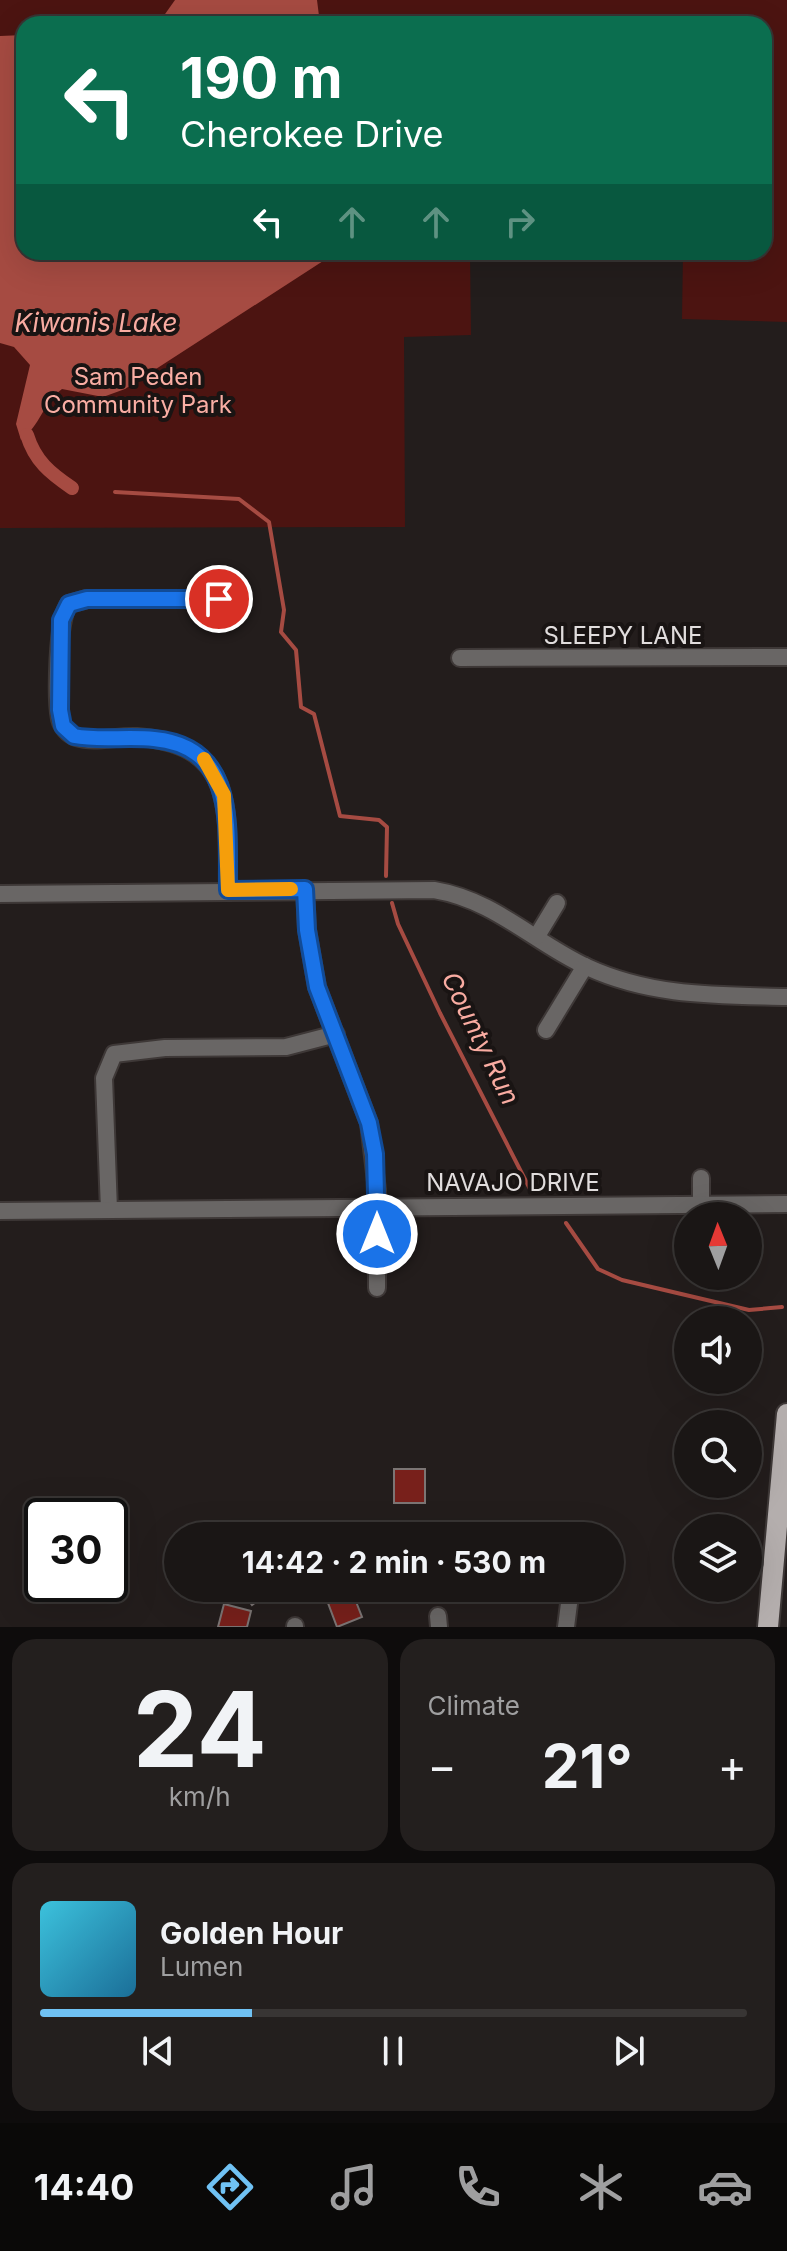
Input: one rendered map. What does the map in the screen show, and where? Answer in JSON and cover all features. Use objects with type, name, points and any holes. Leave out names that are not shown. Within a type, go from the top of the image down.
[{"type":"main road","points":[[768,1627],[787,1414]]},
{"type":"street","points":[[219,599],[87,599],[69,604],[61,620],[60,710],[63,726],[74,736],[94,740],[157,739],[184,746],[206,761],[224,795],[228,890]]},
{"type":"street","name":"SLEEPY LANE","points":[[460,658],[787,657]]},
{"type":"street","points":[[305,889],[310,957],[317,987],[369,1123],[376,1207],[377,1288]]},
{"type":"street","points":[[0,894],[305,889],[451,893],[496,910],[585,966],[634,986],[669,993],[787,997]]},
{"type":"street","points":[[537,936],[557,903]]},
{"type":"street","points":[[546,1030],[585,966]]},
{"type":"street","points":[[109,1210],[104,1078],[114,1054],[165,1048],[286,1047],[336,1034]]},
{"type":"street","points":[[701,1178],[701,1202]]},
{"type":"street","name":"NAVAJO DRIVE","points":[[0,1211],[674,1204]]},
{"type":"street","name":"NAVAJO DRIVE","points":[[762,1204],[787,1204]]},
{"type":"street","points":[[566,1627],[569,1602]]},
{"type":"green space","name":"Sam Peden Community Park","points":[[0,0],[787,0],[787,322],[682,319],[683,260],[772,260],[772,16],[16,16],[16,260],[470,260],[471,335],[404,337],[405,527],[0,528]]},
{"type":"water","points":[[175,0],[317,0],[319,16],[164,16]]},
{"type":"water","name":"Kiwanis Lake","points":[[16,35],[16,260],[325,260],[125,389],[103,397],[62,389],[21,440],[16,424],[30,365],[14,347],[0,343],[0,36]]},
{"type":"building","points":[[394,1469],[425,1469],[425,1503],[394,1503]]},
{"type":"building","points":[[356,1602],[362,1617],[337,1627],[328,1603]]},
{"type":"building","points":[[224,1604],[251,1611],[247,1627],[218,1627]]},
{"type":"waterway","name":"County Run","points":[[27,435],[44,466],[72,488]]},
{"type":"waterway","name":"County Run","points":[[115,492],[239,499],[269,522],[284,610],[281,632],[296,650],[301,707],[314,714],[340,816],[379,820],[387,827],[386,876]]},
{"type":"waterway","name":"County Run","points":[[392,903],[398,924],[440,1013],[532,1193]]},
{"type":"waterway","name":"County Run","points":[[566,1223],[598,1269],[622,1280],[749,1310],[782,1307]]},
{"type":"slow traffic","points":[[204,759],[214,772],[224,795],[228,890],[291,889]]},
{"type":"route","points":[[219,599],[87,599],[69,604],[61,620],[60,719],[67,732],[74,736],[94,740],[131,737],[157,739],[171,741],[196,753],[214,772],[224,795],[228,890],[305,889],[310,957],[317,987],[353,1074],[369,1123],[375,1154],[377,1234]]}]
